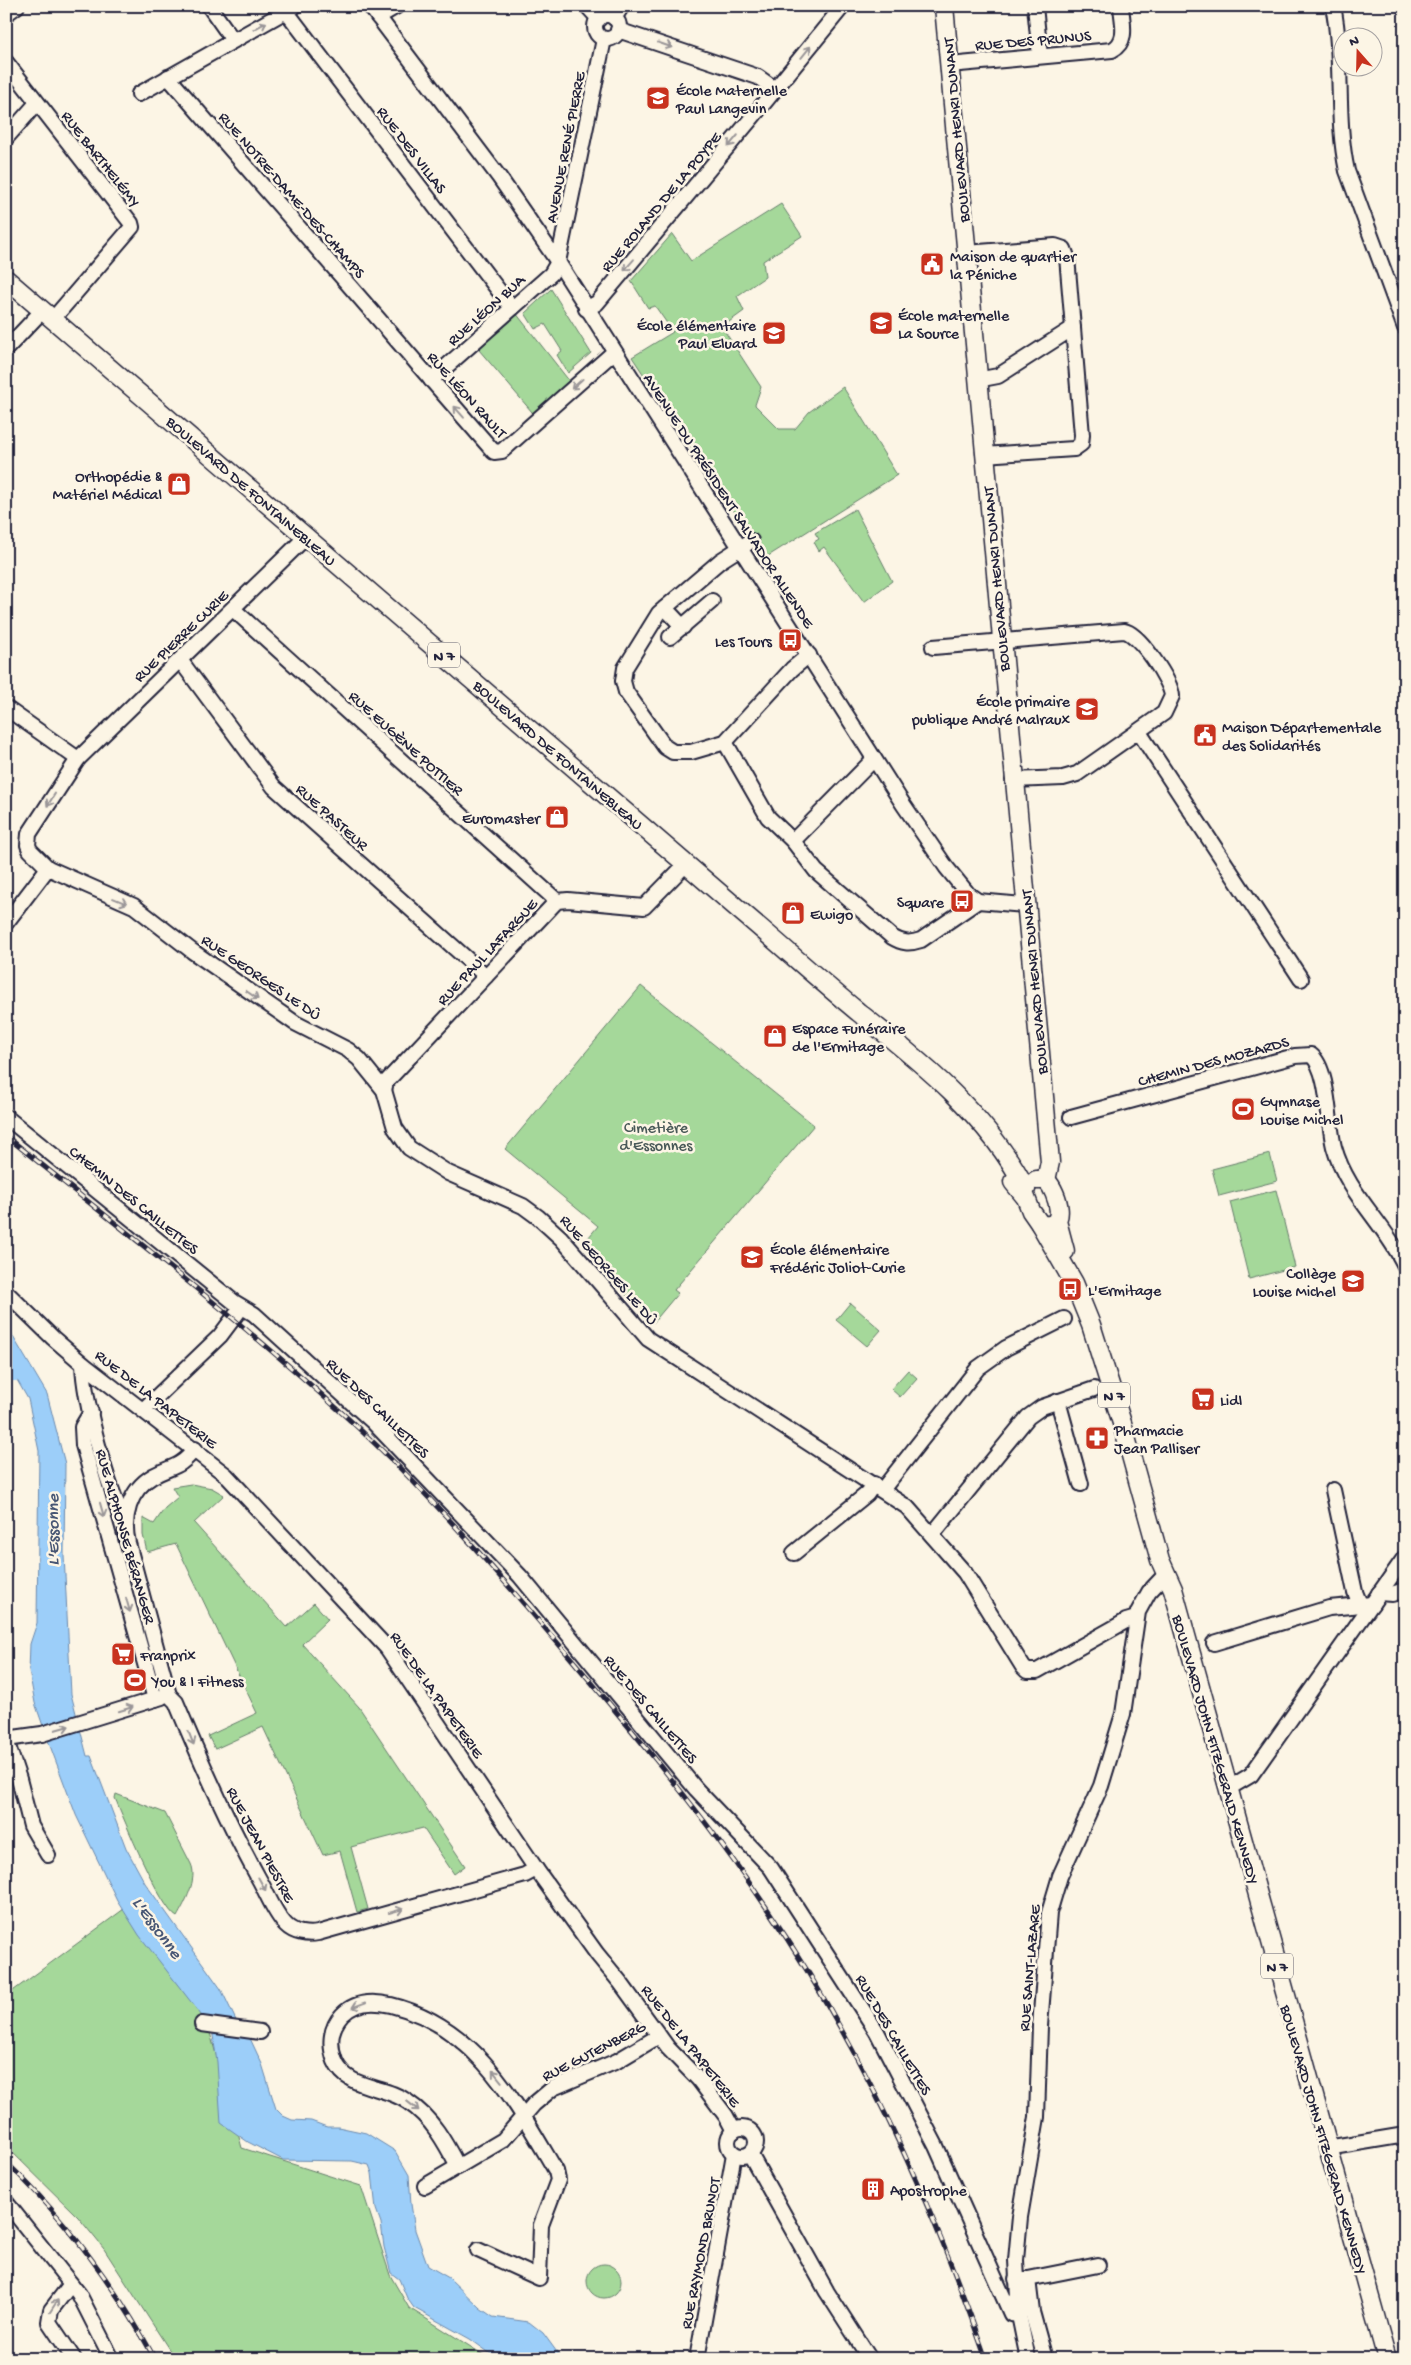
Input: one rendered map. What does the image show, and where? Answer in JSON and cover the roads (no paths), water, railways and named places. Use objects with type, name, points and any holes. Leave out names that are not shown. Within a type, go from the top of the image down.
[{"type":"main road","name":"BOULEVARD HENRI DUNANT","points":[[944,6],[984,454],[995,643],[1013,780],[1050,1162],[1046,1180]]},
{"type":"main road","name":"BOULEVARD DE FONTAINEBLEAU","points":[[6,279],[686,864],[908,1052],[929,1081],[1026,1193]]},
{"type":"main road","points":[[1026,1193],[1035,1180],[1046,1180]]},
{"type":"main road","name":"BOULEVARD JOHN FITZGERALD KENNEDY","points":[[1046,1180],[1052,1188],[1060,1208],[1049,1222]]},
{"type":"main road","name":"BOULEVARD JOHN FITZGERALD KENNEDY","points":[[1026,1193],[1031,1211],[1049,1222],[1088,1317],[1122,1422],[1160,1560],[1167,1573],[1229,1788],[1326,2148],[1387,2359]]},
{"type":"street","points":[[6,14],[16,6]]},
{"type":"street","points":[[209,6],[233,40]]},
{"type":"street","points":[[374,12],[398,6]]},
{"type":"street","points":[[587,6],[599,19]]},
{"type":"street","points":[[622,6],[616,24],[611,38],[604,38],[598,35],[595,28],[599,19],[606,16],[616,24],[758,77],[775,89]]},
{"type":"street","name":"RUE ROLAND DE LA POYPE","points":[[586,308],[597,303],[842,6]]},
{"type":"street","points":[[1035,6],[1040,56]]},
{"type":"street","name":"RUE DES PRUNUS","points":[[949,65],[1112,50],[1120,46],[1124,40],[1121,6]]},
{"type":"street","points":[[1333,6],[1337,27],[1343,156],[1405,328]]},
{"type":"street","points":[[139,94],[290,9]]},
{"type":"street","name":"RUE DES VILLAS","points":[[290,9],[512,308]]},
{"type":"street","name":"AVENUE DU PRÉSIDENT SALVADOR ALLENDE","points":[[374,12],[499,177],[558,262],[614,352],[746,544],[809,655],[874,758],[957,882],[978,902]]},
{"type":"street","name":"AVENUE RENÉ PIERRE","points":[[558,262],[604,38]]},
{"type":"street","name":"RUE BARTHELÉMY","points":[[6,62],[132,223],[132,227],[48,314]]},
{"type":"street","name":"RUE NOTRE-DAME-DES-CHAMPS","points":[[168,77],[391,333]]},
{"type":"street","points":[[6,138],[37,103]]},
{"type":"street","points":[[966,253],[1055,246],[1064,249],[1067,257],[1081,418],[1081,444],[1074,449],[984,454]]},
{"type":"street","name":"RUE LÉON BUA","points":[[431,380],[551,274],[558,262]]},
{"type":"street","points":[[6,348],[48,314]]},
{"type":"street","points":[[978,380],[998,376],[1073,328]]},
{"type":"street","name":"RUE LÉON RAULT","points":[[391,333],[494,452],[498,453],[614,352]]},
{"type":"street","name":"RUE PIERRE CURIE","points":[[78,759],[307,536]]},
{"type":"street","points":[[746,544],[720,561],[665,608],[654,620],[625,668],[623,687],[665,747],[673,752],[691,752],[725,742],[792,669],[809,655]]},
{"type":"street","points":[[670,637],[683,628],[712,601]]},
{"type":"street","points":[[665,608],[683,628]]},
{"type":"street","name":"RUE EUGÈNE POTTIER","points":[[233,609],[557,901]]},
{"type":"street","points":[[933,647],[995,643],[1124,630],[1133,634],[1165,677],[1172,690],[1168,708],[1139,732],[1070,777],[1013,780]]},
{"type":"street","name":"RUE PASTEUR","points":[[180,660],[274,787],[486,976]]},
{"type":"street","points":[[6,708],[78,759]]},
{"type":"street","points":[[1139,732],[1301,979]]},
{"type":"street","points":[[725,742],[768,817],[793,841],[816,871],[901,942],[912,943],[921,940],[978,902],[1025,905]]},
{"type":"street","points":[[793,841],[874,758]]},
{"type":"street","name":"RUE GEORGES LE DÛ","points":[[78,759],[28,840],[30,850],[48,868],[144,912],[179,941],[295,1024],[348,1050],[360,1059],[384,1090],[395,1128],[402,1141],[417,1155],[448,1173],[523,1206],[561,1238],[648,1339],[907,1507],[965,1573],[1022,1667],[1027,1671],[1037,1671],[1126,1621],[1136,1618]]},
{"type":"street","name":"RUE PAUL LAFARGUE","points":[[384,1090],[386,1082],[557,901],[644,907],[686,864]]},
{"type":"street","points":[[6,923],[48,868]]},
{"type":"street","name":"CHEMIN DES MOZARDS","points":[[1071,1118],[1295,1056],[1311,1055],[1321,1069],[1332,1138],[1348,1183],[1393,1242],[1405,1266]]},
{"type":"street","name":"CHEMIN DES CAILLETTES","points":[[6,1117],[241,1308]]},
{"type":"street","name":"RUE DE LA PAPETERIE","points":[[6,1292],[83,1364],[144,1409],[226,1475],[392,1654],[536,1868],[658,2036],[699,2080],[726,2116],[734,2131]]},
{"type":"street","points":[[144,1409],[220,1336],[241,1308]]},
{"type":"street","name":"RUE DES CAILLETTES","points":[[241,1308],[254,1314],[372,1421],[471,1524],[520,1576],[716,1811],[771,1868],[877,2032],[936,2146],[1011,2314],[1019,2315]]},
{"type":"street","points":[[794,1553],[878,1487],[978,1368],[1006,1348],[1064,1320]]},
{"type":"street","points":[[83,1364],[84,1383],[115,1501],[125,1519]]},
{"type":"street","points":[[932,1535],[1028,1417],[1042,1407],[1094,1389]]},
{"type":"street","points":[[1058,1401],[1081,1484]]},
{"type":"street","name":"RUE ALPHONSE BÉRANGER","points":[[91,1412],[82,1427],[83,1445],[155,1699]]},
{"type":"street","points":[[125,1519],[130,1503],[140,1486],[154,1475],[183,1464],[194,1449]]},
{"type":"street","points":[[1332,1490],[1355,1592],[1370,1600]]},
{"type":"street","name":"RUE JEAN PIESTRE","points":[[125,1519],[128,1543],[170,1695],[176,1702],[218,1800],[282,1920],[296,1931],[306,1934],[318,1933],[525,1875],[536,1868]]},
{"type":"street","points":[[1229,1788],[1252,1775],[1370,1600],[1405,1557]]},
{"type":"street","name":"RUE SAINT-LAZARE","points":[[1028,2359],[1019,2315],[1022,2279],[1020,2217],[1037,2117],[1040,2026],[1048,1914],[1060,1876],[1101,1786],[1123,1714],[1136,1618],[1149,1592],[1167,1573]]},
{"type":"street","points":[[1214,1643],[1305,1614],[1370,1600],[1405,1590]]},
{"type":"street","points":[[48,1855],[31,1826],[20,1779],[6,1740],[42,1734],[170,1695]]},
{"type":"street","points":[[458,2167],[438,2132],[419,2110],[395,2094],[351,2080],[338,2068],[331,2046],[332,2034],[335,2026],[347,2011],[366,2003],[380,2002],[398,2006],[433,2022],[462,2041],[488,2065],[525,2116],[556,2171],[558,2180],[540,2225],[539,2278],[478,2250]]},
{"type":"street","points":[[202,2024],[260,2032]]},
{"type":"street","name":"RUE GUTENBERG","points":[[425,2186],[502,2140],[541,2097],[553,2088],[617,2061],[658,2036]]},
{"type":"street","points":[[742,2128],[754,2134],[756,2147],[750,2154],[742,2156],[734,2154],[728,2143],[734,2131],[742,2128]]},
{"type":"street","points":[[1326,2148],[1405,2135]]},
{"type":"street","name":"RUE RAYMOND BRUNOT","points":[[696,2359],[734,2154]]},
{"type":"street","points":[[750,2154],[827,2292],[870,2359]]},
{"type":"street","points":[[6,2202],[71,2284],[92,2318],[112,2359]]},
{"type":"street","points":[[1045,2359],[1022,2279],[1098,2265]]},
{"type":"street","points":[[71,2284],[51,2310],[48,2322],[74,2359]]},
{"type":"water","name":"L'Essonne","points":[[6,1325],[47,1394],[65,1464],[64,1555],[71,1694],[87,1756],[91,1756],[126,1848],[145,1883],[221,1989],[242,2033],[248,2034],[262,2064],[276,2109],[283,2116],[292,2120],[311,2121],[327,2127],[338,2127],[366,2133],[395,2151],[409,2175],[415,2230],[428,2266],[449,2278],[480,2308],[493,2317],[529,2322],[543,2333],[562,2359],[498,2359],[470,2339],[414,2308],[407,2298],[399,2279],[391,2273],[384,2247],[381,2223],[376,2209],[372,2173],[369,2165],[352,2161],[283,2160],[248,2142],[221,2123],[217,2062],[212,2029],[139,1935],[117,1900],[76,1815],[35,1703],[29,1671],[30,1644],[37,1623],[39,1451],[28,1399],[6,1361]]},
{"type":"waterway","points":[[6,1372],[22,1371]]},
{"type":"railway","points":[[6,1136],[236,1321],[325,1398],[396,1464],[496,1572],[595,1686],[671,1778],[720,1842],[766,1907],[833,2014],[863,2069],[891,2126],[942,2241],[986,2359]]},
{"type":"railway","points":[[6,2162],[49,2207],[88,2254],[123,2305],[155,2359]]},
{"type":"place","name":"École Maternelle Paul Langevin","points":[[658,98]]},
{"type":"place","name":"Maison de quartier la Péniche","points":[[932,264]]},
{"type":"place","name":"École maternelle La Source","points":[[881,323]]},
{"type":"place","name":"École élémentaire Paul Eluard","points":[[774,333]]},
{"type":"place","name":"Orthopédie & Matériel Médical","points":[[179,484]]},
{"type":"place","name":"Les Tours","points":[[790,640]]},
{"type":"place","name":"École primaire publique André Malraux","points":[[1087,709]]},
{"type":"place","name":"Maison Départementale des Solidarités","points":[[1205,735]]},
{"type":"place","name":"Euromaster","points":[[557,817]]},
{"type":"place","name":"Square","points":[[962,901]]},
{"type":"place","name":"Ewigo","points":[[793,913]]},
{"type":"place","name":"Espace Funéraire de l'Ermitage","points":[[775,1036]]},
{"type":"place","name":"Gymnase Louise Michel","points":[[1243,1109]]},
{"type":"place","name":"École élémentaire Frédéric Joliot-Curie","points":[[752,1257]]},
{"type":"place","name":"Collège Louise Michel","points":[[1353,1281]]},
{"type":"place","name":"L'Ermitage","points":[[1070,1289]]},
{"type":"place","name":"Lidl","points":[[1203,1399]]},
{"type":"place","name":"Pharmacie Jean Palliser","points":[[1097,1438]]},
{"type":"place","name":"Franprix","points":[[123,1654]]},
{"type":"place","name":"You & I Fitness","points":[[135,1680]]},
{"type":"place","name":"Apostrophe","points":[[873,2189]]},
{"type":"park label","name":"Cimetière d'Essonnes","points":[[656,1135]]}]
